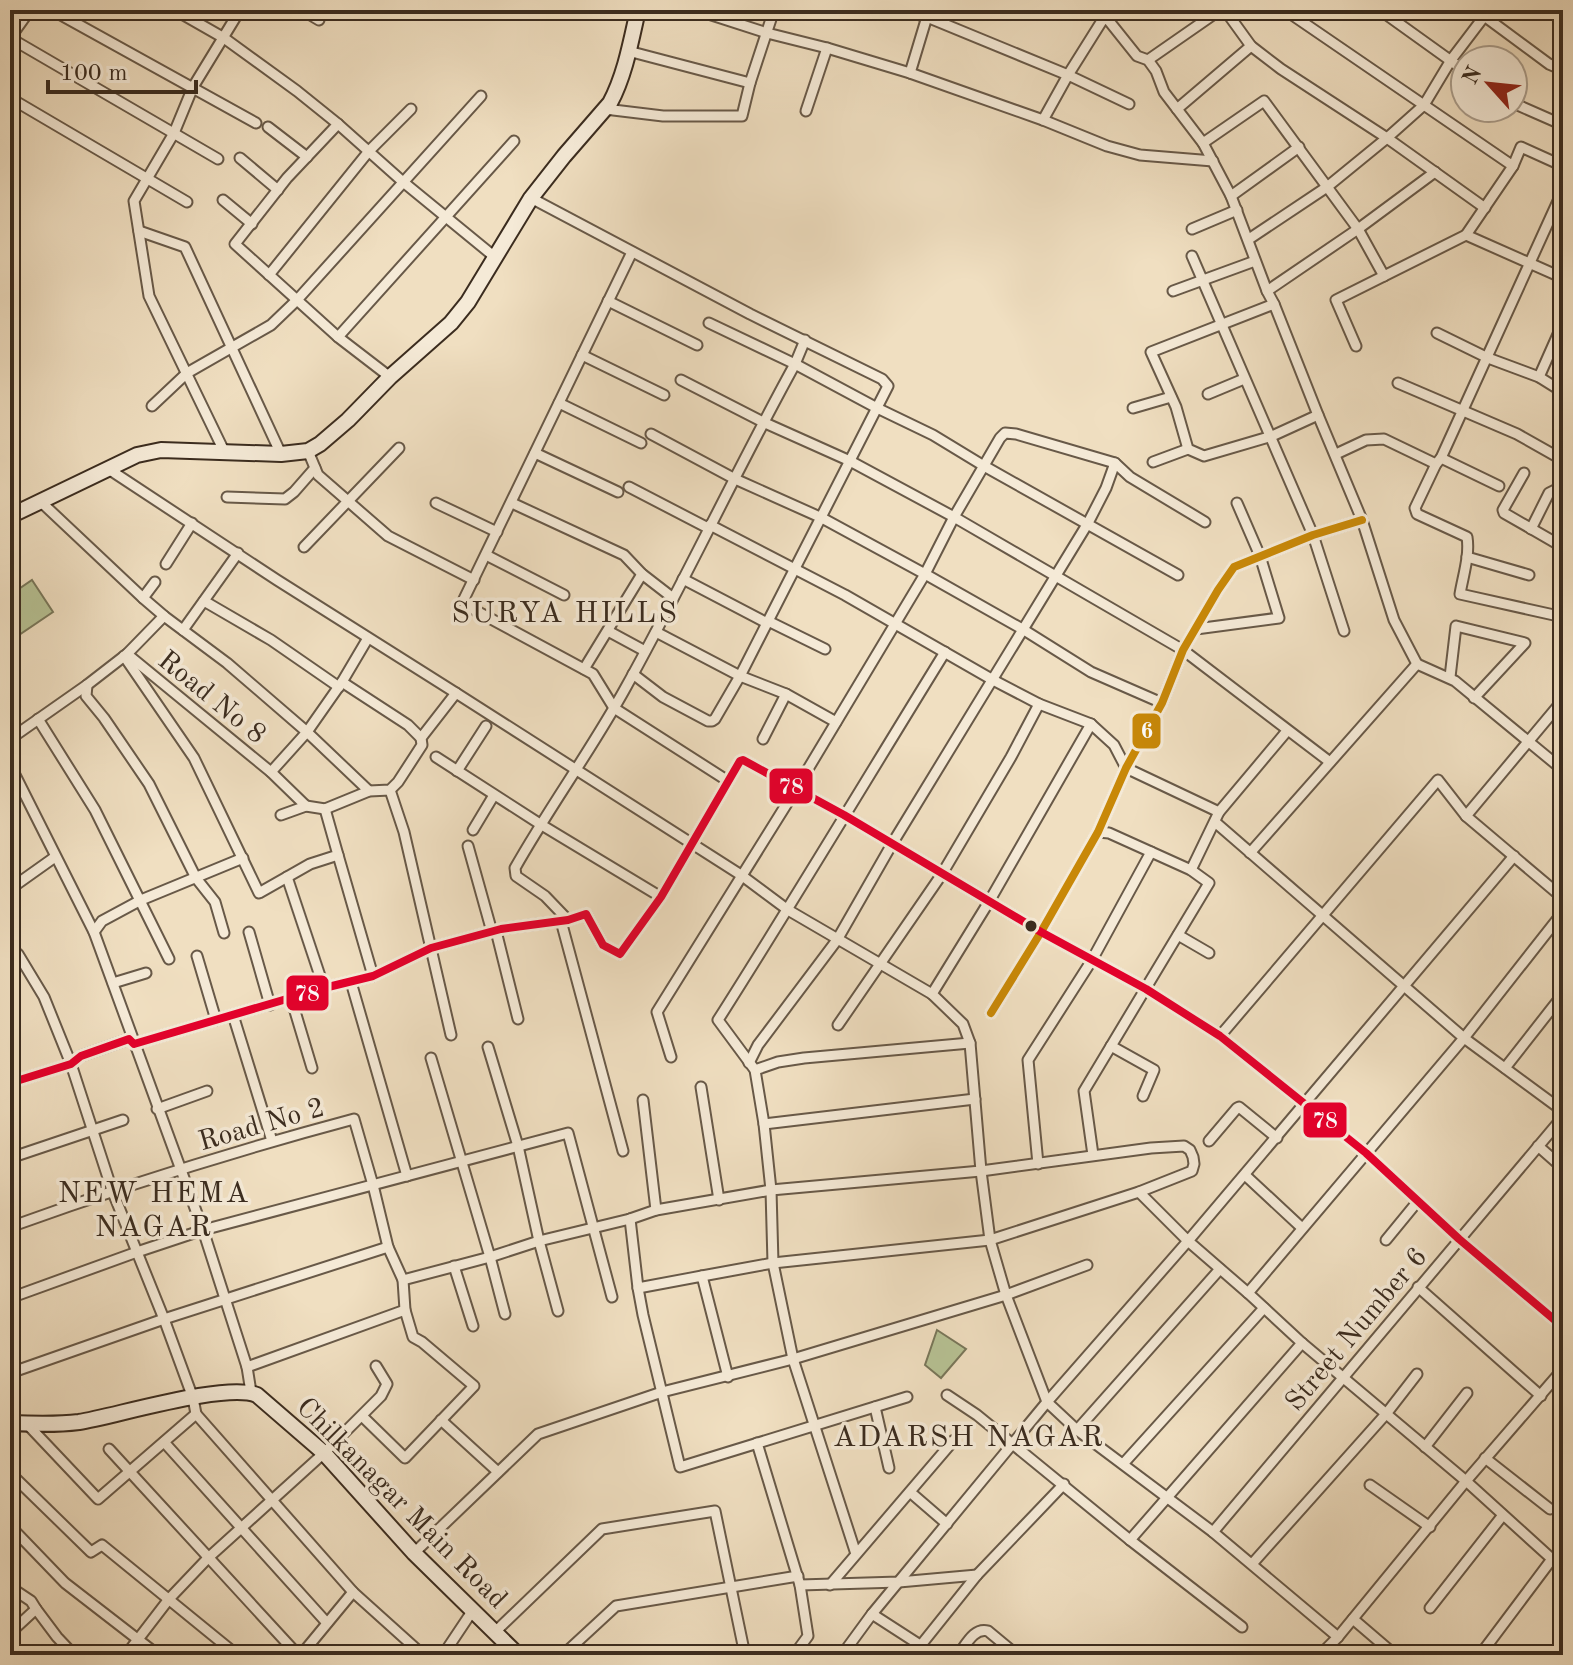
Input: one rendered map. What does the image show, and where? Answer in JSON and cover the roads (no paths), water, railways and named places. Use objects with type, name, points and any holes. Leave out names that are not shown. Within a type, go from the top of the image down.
[{"type":"street","points":[[30,10],[10,38],[218,159]]},
{"type":"street","points":[[52,10],[256,123]]},
{"type":"street","points":[[175,10],[224,38],[297,91],[496,258]]},
{"type":"street","points":[[224,451],[149,296],[134,201],[174,133],[193,87],[240,10]]},
{"type":"street","points":[[302,10],[319,20]]},
{"type":"street","points":[[10,516],[137,455],[161,450],[281,454],[308,451],[320,444],[451,323],[468,302],[531,198],[615,94],[638,10]]},
{"type":"street","points":[[696,10],[910,73],[1107,146],[1140,155],[1213,161]]},
{"type":"street","points":[[605,109],[663,116],[742,116],[774,10]]},
{"type":"street","points":[[903,10],[928,14],[1129,104]]},
{"type":"street","points":[[1095,10],[1107,13],[1137,56],[1148,60],[1164,92],[1203,143],[1231,196],[1362,520],[1394,620],[1417,664],[1450,677],[1563,770]]},
{"type":"street","points":[[1148,60],[1222,10],[1251,46],[1485,208]]},
{"type":"street","points":[[1285,10],[1513,166]]},
{"type":"street","points":[[1380,10],[1449,59]]},
{"type":"street","points":[[1462,44],[1483,12],[1549,64],[1563,70]]},
{"type":"street","points":[[1043,120],[1107,13]]},
{"type":"street","points":[[910,73],[928,14]]},
{"type":"street","points":[[1177,109],[1251,46]]},
{"type":"street","points":[[806,111],[827,48]]},
{"type":"street","points":[[628,51],[750,83]]},
{"type":"street","points":[[1249,239],[1327,187],[1387,138],[1424,105],[1449,63]]},
{"type":"street","points":[[152,406],[187,373],[271,325],[481,96]]},
{"type":"street","points":[[10,98],[187,202]]},
{"type":"street","points":[[1203,143],[1264,101],[1358,229],[1384,276]]},
{"type":"street","points":[[269,275],[369,151],[411,109]]},
{"type":"street","points":[[1529,110],[1563,125]]},
{"type":"street","points":[[338,124],[278,190],[235,244],[338,337],[390,377]]},
{"type":"street","points":[[268,127],[307,157]]},
{"type":"street","points":[[338,337],[514,141]]},
{"type":"street","points":[[1231,196],[1299,147]]},
{"type":"street","points":[[1356,346],[1336,300],[1466,235],[1513,166],[1521,147],[1563,166]]},
{"type":"street","points":[[240,158],[278,190]]},
{"type":"street","points":[[1267,291],[1435,172]]},
{"type":"street","points":[[1563,190],[1415,511],[1467,537],[1469,542],[1460,594],[1563,617]]},
{"type":"street","points":[[531,198],[882,379],[888,386],[740,676],[712,721],[663,697],[633,674]]},
{"type":"street","points":[[223,200],[252,224]]},
{"type":"street","points":[[1192,229],[1237,210]]},
{"type":"street","points":[[139,231],[185,247],[281,454]]},
{"type":"street","points":[[1466,235],[1563,278]]},
{"type":"street","points":[[632,252],[463,598],[465,604],[593,674],[614,708],[728,781]]},
{"type":"street","points":[[1192,256],[1313,535],[1344,631]]},
{"type":"street","points":[[1173,291],[1255,261]]},
{"type":"street","points":[[608,301],[697,345]]},
{"type":"street","points":[[1188,449],[1171,397],[1151,352],[1274,304]]},
{"type":"street","points":[[709,323],[933,435],[1178,575]]},
{"type":"street","points":[[1539,377],[1563,323]]},
{"type":"street","points":[[1437,333],[1488,358],[1539,377],[1563,392]]},
{"type":"street","points":[[623,1151],[564,920],[545,896],[516,876],[515,868],[633,674],[805,340]]},
{"type":"street","points":[[582,355],[664,395]]},
{"type":"street","points":[[1208,394],[1244,379]]},
{"type":"street","points":[[681,380],[763,422],[850,461],[954,517],[1183,650],[1330,762]]},
{"type":"street","points":[[1398,383],[1517,434],[1563,460]]},
{"type":"street","points":[[1133,408],[1171,397]]},
{"type":"street","points":[[559,403],[641,443]]},
{"type":"street","points":[[1153,462],[1188,449],[1204,456],[1272,436],[1318,415]]},
{"type":"street","points":[[671,1057],[657,1012],[925,574],[1000,438],[1005,433],[1016,434],[1115,463],[1130,477],[1205,522]]},
{"type":"street","points":[[651,434],[735,479],[822,518],[1024,630],[1091,672],[1162,703]]},
{"type":"street","points":[[1336,454],[1366,440],[1384,439],[1499,486]]},
{"type":"street","points":[[304,547],[399,448]]},
{"type":"street","points":[[308,451],[318,475],[388,536],[474,580]]},
{"type":"street","points":[[535,453],[618,492]]},
{"type":"street","points":[[752,1067],[758,1045],[837,940],[892,844],[1024,630],[1088,523],[1115,463]]},
{"type":"street","points":[[107,468],[277,580],[741,875],[788,910],[932,994],[963,1024],[970,1043],[990,1240],[1006,1295],[1047,1402],[1077,1430],[1213,1532],[1338,1637]]},
{"type":"street","points":[[227,497],[285,499],[315,468]]},
{"type":"street","points":[[1524,473],[1503,510],[1507,516],[1563,547]]},
{"type":"street","points":[[629,487],[894,622],[1039,704],[1091,724],[1114,745],[1126,768],[1217,817],[1250,853],[1464,1038],[1563,1111]]},
{"type":"street","points":[[1531,529],[1549,493],[1555,490],[1563,494]]},
{"type":"street","points":[[40,501],[143,598],[227,663],[369,791]]},
{"type":"street","points":[[436,503],[497,532]]},
{"type":"street","points":[[512,503],[624,555],[642,574],[673,598]]},
{"type":"street","points":[[1196,629],[1279,618],[1260,556],[1237,503]]},
{"type":"street","points":[[991,1013],[1098,832],[1126,768],[1162,703],[1183,650],[1234,567],[1313,535],[1362,520]]},
{"type":"street","points":[[166,564],[192,523]]},
{"type":"street","points":[[183,630],[238,553]]},
{"type":"street","points":[[486,555],[564,595]]},
{"type":"street","points":[[1467,557],[1529,575]]},
{"type":"street","points":[[584,669],[642,574]]},
{"type":"street","points":[[683,579],[825,649]]},
{"type":"street","points":[[143,598],[155,582]]},
{"type":"street","points":[[204,601],[408,725],[421,738],[422,745],[390,790],[369,791],[325,809],[306,806],[281,815]]},
{"type":"street","points":[[164,616],[126,655],[194,758],[259,893],[310,864],[338,855]]},
{"type":"street","points":[[1450,677],[1456,626],[1525,643],[1474,698]]},
{"type":"street","points":[[608,631],[645,651]]},
{"type":"street","points":[[656,632],[740,676],[786,694],[836,722]]},
{"type":"street","points":[[271,772],[307,732],[368,638]]},
{"type":"street","points":[[856,1554],[793,1359],[773,1263],[771,1190],[764,1124],[752,1067],[718,1020],[945,652]]},
{"type":"street","name":"Road No 8","points":[[10,739],[126,655],[271,772],[306,806]]},
{"type":"street","points":[[1250,853],[1417,664]]},
{"type":"street","points":[[87,685],[86,696],[149,784],[196,878],[215,902],[224,933]]},
{"type":"street","points":[[421,738],[456,693]]},
{"type":"street","points":[[763,739],[786,694]]},
{"type":"street","points":[[1466,816],[1563,700]]},
{"type":"street","points":[[838,1025],[942,874],[1039,704]]},
{"type":"street","points":[[38,719],[95,810],[169,959]]},
{"type":"street","points":[[932,994],[1091,724]]},
{"type":"street","points":[[457,771],[486,726]]},
{"type":"street","points":[[1191,870],[1217,817],[1287,731]]},
{"type":"street","points":[[436,757],[661,897]]},
{"type":"street","points":[[134,1044],[373,976],[431,948],[494,931],[586,914],[603,945],[620,954],[661,897],[743,760],[1146,989],[1220,1036],[1366,1153],[1459,1239],[1563,1327]]},
{"type":"street","points":[[10,765],[94,932],[227,1299],[251,1392],[193,1398],[80,1421],[47,1425],[10,1423]]},
{"type":"street","points":[[1220,1036],[1438,780],[1466,816],[1563,898]]},
{"type":"street","points":[[390,790],[404,832],[451,1035]]},
{"type":"street","points":[[473,830],[494,795]]},
{"type":"street","points":[[325,809],[373,976]]},
{"type":"street","points":[[1093,1155],[1084,1091],[1209,883],[1191,870],[1109,833],[1098,832]]},
{"type":"street","points":[[468,846],[518,1019]]},
{"type":"street","points":[[1038,1164],[1028,1060],[1092,960],[1151,852]]},
{"type":"street","points":[[842,1655],[872,1614],[1047,1402],[1277,1138],[1514,856]]},
{"type":"street","points":[[10,889],[55,857]]},
{"type":"street","points":[[94,932],[102,921],[141,900],[243,858]]},
{"type":"street","points":[[287,877],[324,988]]},
{"type":"street","points":[[1248,1293],[1464,1038],[1563,912]]},
{"type":"street","points":[[249,932],[270,1005]]},
{"type":"street","points":[[1178,935],[1209,953]]},
{"type":"street","points":[[18,954],[44,997],[71,1064],[112,1190],[164,1319],[196,1414],[353,1592],[423,1655]]},
{"type":"street","points":[[197,956],[216,1020]]},
{"type":"street","points":[[113,983],[146,973]]},
{"type":"street","points":[[351,982],[407,1176]]},
{"type":"street","points":[[1505,1068],[1563,994]]},
{"type":"street","points":[[291,998],[312,1068]]},
{"type":"street","points":[[233,1015],[272,1141]]},
{"type":"street","points":[[10,1083],[71,1064],[81,1056],[129,1039],[134,1044]]},
{"type":"street","points":[[752,1067],[804,1058],[970,1043]]},
{"type":"street","points":[[1111,1046],[1154,1070],[1143,1096]]},
{"type":"street","points":[[488,1047],[518,1146],[558,1311]]},
{"type":"street","points":[[431,1058],[505,1314]]},
{"type":"street","points":[[701,1087],[719,1200]]},
{"type":"street","points":[[157,1109],[207,1091]]},
{"type":"street","points":[[764,1124],[975,1099]]},
{"type":"street","points":[[643,1100],[656,1210]]},
{"type":"street","points":[[1209,1141],[1239,1107],[1277,1138]]},
{"type":"street","name":"Street Number 6","points":[[1213,1532],[1563,1117]]},
{"type":"street","name":"Road No 2","points":[[10,1227],[112,1190],[354,1119],[388,1247],[403,1280],[405,1310],[413,1337],[474,1386],[441,1420]]},
{"type":"street","points":[[10,1158],[123,1120]]},
{"type":"street","points":[[10,1298],[203,1230],[568,1133],[612,1297]]},
{"type":"street","points":[[403,1280],[656,1210],[771,1190],[981,1171],[1173,1146],[1184,1146],[1190,1150],[1194,1164],[1192,1171],[1139,1192],[990,1240],[773,1263],[638,1288]]},
{"type":"street","points":[[1538,1146],[1563,1168]]},
{"type":"street","points":[[1245,1175],[1302,1228]]},
{"type":"street","points":[[1139,1192],[1188,1241],[1302,1343],[1466,1481],[1563,1569]]},
{"type":"street","points":[[1386,1240],[1418,1201]]},
{"type":"street","points":[[630,1219],[643,1315],[680,1467],[907,1397]]},
{"type":"street","points":[[10,1373],[164,1319],[388,1247]]},
{"type":"street","points":[[414,1553],[538,1434],[662,1392],[793,1359],[1006,1295],[1087,1265]]},
{"type":"street","points":[[454,1266],[473,1326]]},
{"type":"street","points":[[1077,1430],[1220,1269]]},
{"type":"street","points":[[702,1276],[728,1377]]},
{"type":"street","points":[[1418,1287],[1541,1396]]},
{"type":"street","points":[[1123,1464],[1264,1308]]},
{"type":"street","points":[[247,1367],[405,1310]]},
{"type":"street","points":[[1130,1540],[1302,1343]]},
{"type":"street","points":[[126,1655],[169,1599],[208,1558],[324,1453],[381,1396],[387,1384],[376,1366]]},
{"type":"street","points":[[1320,1655],[1563,1369]]},
{"type":"street","points":[[1252,1564],[1386,1414],[1417,1374]]},
{"type":"street","name":"Chilkanagar Main Road","points":[[251,1392],[262,1398],[324,1453],[414,1553],[518,1655]]},
{"type":"street","points":[[1425,1447],[1467,1393]]},
{"type":"street","points":[[947,1395],[977,1415],[1242,1627]]},
{"type":"street","points":[[875,1407],[889,1468]]},
{"type":"street","points":[[27,1424],[98,1499],[196,1414]]},
{"type":"street","points":[[362,1416],[405,1458],[441,1420],[498,1472]]},
{"type":"street","points":[[830,1585],[954,1440]]},
{"type":"street","points":[[164,1442],[327,1623]]},
{"type":"street","points":[[757,1443],[799,1581],[808,1636],[794,1655]]},
{"type":"street","points":[[109,1449],[300,1655],[353,1592]]},
{"type":"street","points":[[1485,1458],[1550,1509]]},
{"type":"street","points":[[10,1473],[91,1552],[102,1545],[237,1655]]},
{"type":"street","points":[[913,1655],[977,1575],[1064,1484]]},
{"type":"street","points":[[1370,1485],[1430,1527]]},
{"type":"street","points":[[910,1492],[947,1524]]},
{"type":"street","points":[[495,1632],[602,1529],[715,1511],[745,1655]]},
{"type":"street","points":[[1430,1608],[1503,1515]]},
{"type":"street","points":[[10,1526],[65,1583],[158,1655]]},
{"type":"street","points":[[1485,1653],[1552,1559]]},
{"type":"street","points":[[563,1655],[616,1606],[731,1587],[799,1581],[830,1585],[977,1575]]},
{"type":"street","points":[[12,1591],[31,1601],[74,1655]]},
{"type":"street","points":[[10,1633],[36,1609]]},
{"type":"street","points":[[443,1655],[473,1610]]},
{"type":"street","points":[[872,1614],[920,1645]]},
{"type":"street","points":[[1353,1619],[1396,1655]]},
{"type":"street","points":[[958,1655],[983,1629],[1017,1655]]},
{"type":"district","name":"SURYA HILLS","points":[[565,612]]},
{"type":"district","name":"NEW HEMA NAGAR","points":[[154,1209]]},
{"type":"district","name":"ADARSH NAGAR","points":[[969,1436]]}]
